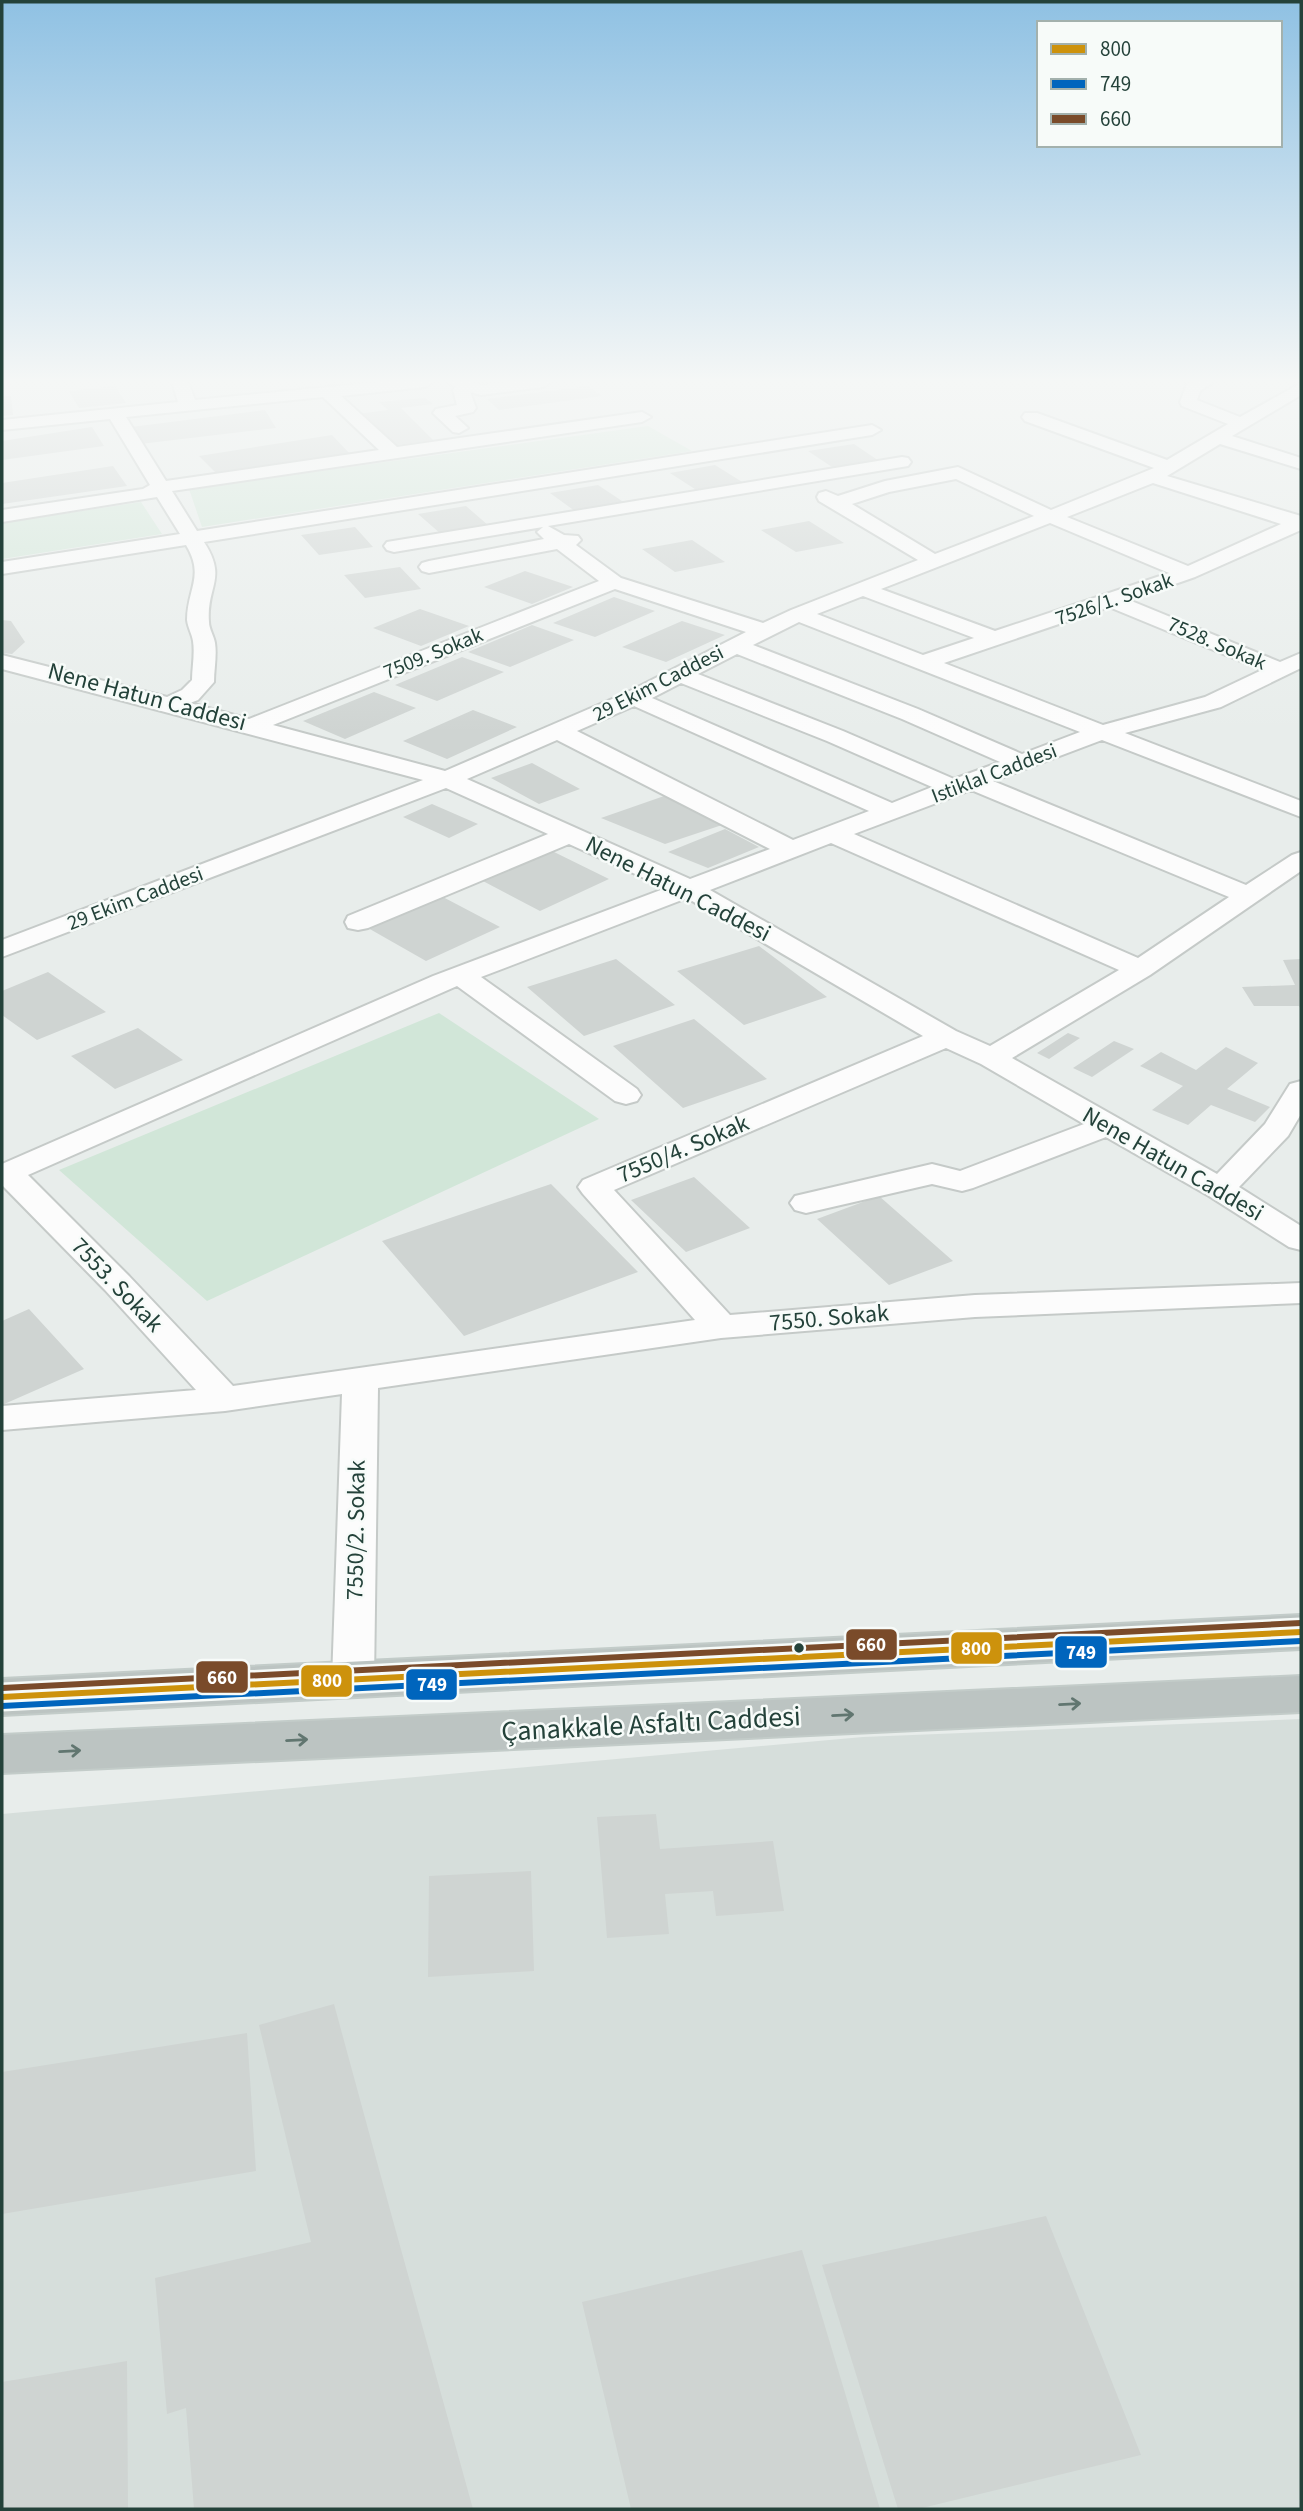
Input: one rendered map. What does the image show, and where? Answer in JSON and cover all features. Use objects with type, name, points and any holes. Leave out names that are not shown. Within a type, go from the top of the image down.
[{"type":"highway","points":[[2,1697],[1301,1632]]},
{"type":"highway","name":"Çanakkale Asfaltı Caddesi","points":[[2,1754],[1301,1694]]},
{"type":"street","points":[[2,516],[114,499]]},
{"type":"street","points":[[167,499],[204,556],[208,580],[198,610],[198,625],[204,640],[202,682],[190,695],[172,703]]},
{"type":"street","points":[[2,568],[190,536],[444,499]]},
{"type":"street","points":[[504,499],[614,582],[765,631]]},
{"type":"street","points":[[394,546],[677,499]]},
{"type":"street","points":[[830,499],[934,562]]},
{"type":"street","points":[[837,503],[848,499]]},
{"type":"street","points":[[1013,499],[1188,573]]},
{"type":"street","name":"29 Ekim Caddesi","points":[[2,949],[447,779],[634,698],[798,614],[1092,499]]},
{"type":"street","points":[[1235,499],[1300,523]]},
{"type":"street","points":[[729,510],[755,506]]},
{"type":"street","name":"7526/1. Sokak","points":[[922,663],[1114,601],[1188,573],[1300,523]]},
{"type":"street","points":[[429,567],[586,537]]},
{"type":"street","name":"7509. Sokak","points":[[253,725],[614,582]]},
{"type":"street","points":[[863,589],[996,639]]},
{"type":"street","name":"7528. Sokak","points":[[1114,601],[1291,665]]},
{"type":"street","points":[[798,614],[1301,810]]},
{"type":"street","points":[[733,645],[910,714],[1021,762]]},
{"type":"street","name":"Nene Hatun Caddesi","points":[[2,662],[172,703],[447,779],[688,888],[946,1037],[991,1058],[1220,1189],[1301,1239]]},
{"type":"street","name":"Istiklal Caddesi","points":[[5,1174],[460,975],[830,832],[892,812],[1100,733],[1213,702],[1291,665]]},
{"type":"street","points":[[682,675],[1249,896]]},
{"type":"street","points":[[634,698],[892,812]]},
{"type":"street","points":[[558,731],[791,849]]},
{"type":"street","points":[[830,832],[1140,969]]},
{"type":"street","points":[[359,922],[570,834]]},
{"type":"street","points":[[991,1058],[1140,969],[1301,860]]},
{"type":"street","points":[[460,975],[626,1095]]},
{"type":"street","name":"7550/4. Sokak","points":[[721,1327],[594,1187],[946,1037]]},
{"type":"street","points":[[1220,1189],[1277,1129],[1301,1090]]},
{"type":"street","points":[[806,1203],[932,1174],[962,1181],[1108,1125]]},
{"type":"street","name":"7553. Sokak","points":[[5,1174],[117,1283],[225,1399]]},
{"type":"street","name":"7550. Sokak","points":[[2,1418],[225,1399],[721,1327],[975,1306],[1301,1293]]},
{"type":"street","name":"7550/2. Sokak","points":[[352,1681],[360,1378]]},
{"type":"shaded area","points":[[1301,1719],[1301,2509],[2,2509],[2,1814],[863,1737]]},
{"type":"green space","points":[[192,499],[381,499],[202,527]]},
{"type":"green space","points":[[141,502],[162,534],[2,559],[2,523]]},
{"type":"green space","points":[[439,1013],[599,1119],[207,1301],[59,1170]]},
{"type":"building","points":[[2,499],[35,499],[2,504]]},
{"type":"building","points":[[559,499],[619,499],[628,505],[579,514]]},
{"type":"building","points":[[466,506],[489,526],[441,534],[418,514]]},
{"type":"building","points":[[809,521],[844,543],[796,552],[761,530]]},
{"type":"building","points":[[355,527],[373,547],[319,555],[301,535]]},
{"type":"building","points":[[692,540],[725,562],[675,572],[642,549]]},
{"type":"building","points":[[400,567],[421,589],[365,598],[344,575]]},
{"type":"building","points":[[525,571],[573,587],[532,604],[484,587]]},
{"type":"building","points":[[614,597],[655,611],[595,637],[553,623]]},
{"type":"building","points":[[420,609],[469,626],[421,646],[373,628]]},
{"type":"building","points":[[2,620],[11,621],[25,642],[12,654],[2,653]]},
{"type":"building","points":[[682,621],[725,635],[666,662],[622,647]]},
{"type":"building","points":[[532,625],[574,640],[510,667],[468,652]]},
{"type":"building","points":[[462,657],[504,672],[437,701],[395,685]]},
{"type":"building","points":[[374,692],[416,708],[345,739],[303,721]]},
{"type":"building","points":[[473,710],[517,727],[447,759],[403,741]]},
{"type":"building","points":[[532,763],[580,789],[539,804],[491,778]]},
{"type":"building","points":[[667,795],[722,825],[665,844],[601,818]]},
{"type":"building","points":[[432,804],[478,824],[449,838],[403,817]]},
{"type":"building","points":[[725,829],[759,847],[708,868],[668,852]]},
{"type":"building","points":[[550,850],[609,879],[540,911],[481,880]]},
{"type":"building","points":[[441,896],[500,927],[426,961],[368,928]]},
{"type":"building","points":[[759,946],[827,997],[744,1025],[677,971]]},
{"type":"building","points":[[616,959],[675,1005],[584,1036],[527,987]]},
{"type":"building","points":[[1301,959],[1301,1009],[1299,1006],[1254,1006],[1242,987],[1295,985],[1283,960]]},
{"type":"building","points":[[48,972],[106,1012],[37,1040],[2,1015],[2,991]]},
{"type":"building","points":[[694,1019],[767,1079],[683,1108],[613,1046]]},
{"type":"building","points":[[138,1028],[183,1060],[115,1089],[71,1056]]},
{"type":"building","points":[[1068,1033],[1080,1038],[1049,1059],[1037,1053]]},
{"type":"building","points":[[1114,1041],[1134,1049],[1092,1077],[1073,1068]]},
{"type":"building","points":[[1226,1047],[1258,1063],[1227,1089],[1270,1107],[1255,1122],[1211,1105],[1188,1125],[1152,1110],[1183,1086],[1140,1066],[1161,1052],[1196,1070]]},
{"type":"building","points":[[694,1177],[750,1228],[686,1252],[631,1200]]},
{"type":"building","points":[[551,1184],[638,1272],[464,1336],[382,1241]]},
{"type":"building","points":[[879,1196],[953,1261],[889,1285],[817,1219]]},
{"type":"building","points":[[29,1309],[84,1369],[2,1405],[2,1321]]},
{"type":"building","points":[[656,1814],[660,1849],[773,1841],[784,1911],[716,1916],[713,1891],[665,1894],[669,1934],[607,1938],[597,1817]]},
{"type":"building","points":[[531,1871],[534,1971],[428,1977],[429,1876]]},
{"type":"building","points":[[334,2004],[473,2509],[194,2509],[186,2408],[167,2414],[155,2278],[311,2242],[259,2025]]},
{"type":"building","points":[[247,2033],[256,2171],[2,2214],[2,2072]]},
{"type":"building","points":[[1046,2216],[1141,2455],[918,2509],[898,2509],[822,2265]]},
{"type":"building","points":[[802,2250],[880,2509],[631,2509],[582,2302]]},
{"type":"building","points":[[127,2361],[128,2509],[2,2509],[2,2382]]},
{"type":"transit line","name":"660","points":[[2,1688],[1301,1623]]},
{"type":"transit line","name":"800","points":[[2,1697],[1301,1632]]},
{"type":"transit line","name":"749","points":[[2,1706],[1301,1641]]}]
